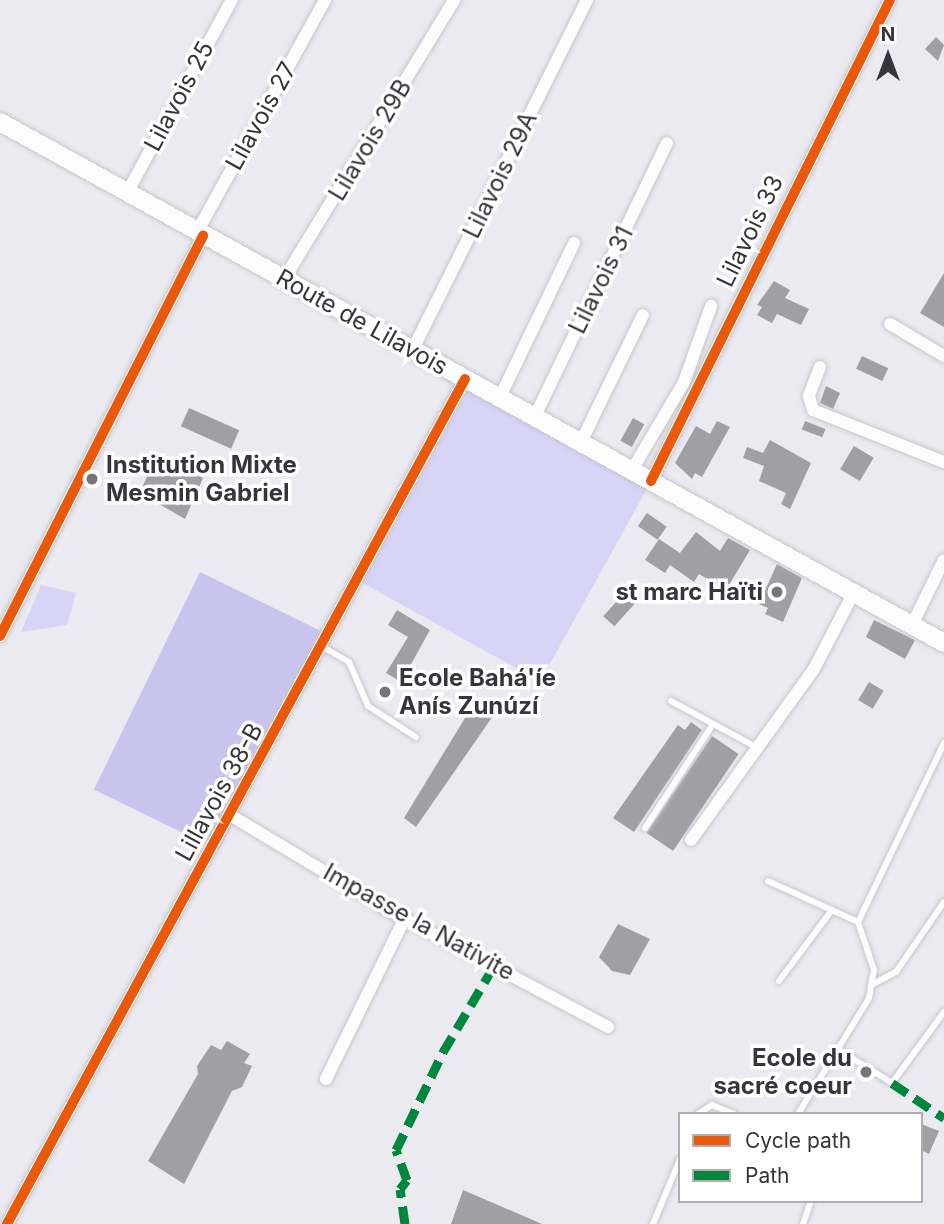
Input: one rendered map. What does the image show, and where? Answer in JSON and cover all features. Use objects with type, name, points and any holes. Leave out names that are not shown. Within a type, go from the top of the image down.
[{"type":"main road","name":"Route de Lilavois","points":[[1,127],[536,416],[944,643]]},
{"type":"street","name":"Lilavois 25","points":[[127,193],[232,0]]},
{"type":"street","name":"Lilavois 27","points":[[0,636],[200,234],[326,0]]},
{"type":"street","name":"Lilavois 29B","points":[[284,279],[454,0]]},
{"type":"street","name":"Lilavois 29A","points":[[413,349],[587,0]]},
{"type":"street","name":"Lilavois 33","points":[[651,481],[890,0]]},
{"type":"street","name":"Lilavois 31","points":[[536,416],[667,143]]},
{"type":"street","points":[[500,397],[574,243]]},
{"type":"street","points":[[632,470],[684,382],[711,306]]},
{"type":"street","points":[[581,442],[643,315]]},
{"type":"street","points":[[890,324],[944,356]]},
{"type":"street","points":[[820,367],[809,396],[813,410],[944,462]]},
{"type":"street","name":"Lillavois 38-B","points":[[7,1224],[323,647],[465,379]]},
{"type":"street","points":[[912,625],[944,559]]},
{"type":"street","points":[[691,840],[760,749],[814,669],[853,594]]},
{"type":"street","name":"Impasse la Nativite","points":[[230,815],[405,918],[608,1027]]},
{"type":"street","points":[[326,1079],[405,918]]},
{"type":"lane","points":[[323,647],[349,662],[368,706],[416,737]]},
{"type":"lane","points":[[671,701],[760,749]]},
{"type":"lane","points":[[645,828],[713,724]]},
{"type":"lane","points":[[873,984],[858,922],[944,743]]},
{"type":"lane","points":[[768,881],[858,922]]},
{"type":"lane","points":[[799,1112],[839,1051],[873,984],[896,972],[944,902]]},
{"type":"lane","points":[[779,981],[832,910]]},
{"type":"lane","points":[[839,1051],[892,1083],[944,1012]]},
{"type":"lane","points":[[701,1112],[712,1105],[729,1112]]},
{"type":"lane","points":[[653,1224],[678,1164]]},
{"type":"lane","points":[[803,1224],[810,1203]]},
{"type":"shaded area","points":[[469,387],[648,486],[540,681],[361,582]]},
{"type":"shaded area","points":[[200,572],[325,633],[219,850],[94,790]]},
{"type":"shaded area","points":[[41,585],[76,593],[67,625],[21,632]]},
{"type":"building","points":[[936,37],[944,45],[938,61],[925,49]]},
{"type":"building","points":[[944,273],[944,327],[920,313]]},
{"type":"building","points":[[774,281],[790,290],[785,298],[809,309],[801,325],[777,314],[772,323],[757,315],[762,307],[757,305]]},
{"type":"building","points":[[862,356],[888,368],[882,381],[856,369]]},
{"type":"building","points":[[826,386],[840,393],[833,409],[820,403]]},
{"type":"building","points":[[189,408],[239,430],[231,449],[181,426]]},
{"type":"building","points":[[633,418],[644,424],[632,447],[620,441]]},
{"type":"building","points":[[717,421],[730,427],[702,477],[695,473],[692,479],[675,463],[696,426],[710,434]]},
{"type":"building","points":[[805,421],[826,429],[822,437],[802,429]]},
{"type":"building","points":[[770,440],[811,463],[790,509],[781,504],[786,493],[759,481],[764,466],[743,458],[747,447],[763,453]]},
{"type":"building","points":[[854,446],[874,458],[860,481],[840,469]]},
{"type":"building","points":[[152,464],[173,472],[176,466],[203,478],[185,519],[140,493]]},
{"type":"building","points":[[647,513],[667,527],[657,540],[638,526]]},
{"type":"building","points":[[696,532],[720,551],[728,538],[750,550],[726,590],[699,574],[694,582],[670,565],[665,573],[645,560],[659,539],[680,553]]},
{"type":"building","points":[[777,564],[802,578],[783,622],[765,614],[768,608],[759,604]]},
{"type":"building","points":[[626,591],[637,601],[614,626],[603,616]]},
{"type":"building","points":[[397,610],[430,630],[401,682],[386,673],[408,637],[388,625]]},
{"type":"building","points":[[874,620],[915,640],[905,659],[866,637]]},
{"type":"building","points":[[869,682],[884,691],[873,709],[858,700]]},
{"type":"building","points":[[476,700],[495,713],[416,827],[404,818]]},
{"type":"building","points":[[691,722],[702,730],[634,832],[613,818],[678,725],[685,730]]},
{"type":"building","points":[[712,736],[739,754],[673,851],[647,833]]},
{"type":"building","points":[[618,924],[650,939],[630,975],[612,971],[599,957]]},
{"type":"building","points":[[227,1041],[250,1054],[244,1063],[252,1066],[242,1087],[232,1091],[184,1184],[148,1161],[198,1074],[197,1066],[211,1045],[221,1050]]},
{"type":"building","points":[[923,1125],[939,1131],[929,1154],[923,1151]]},
{"type":"building","points":[[463,1190],[542,1224],[451,1224]]},
{"type":"marked path","points":[[405,1224],[400,1189],[407,1180],[396,1150],[443,1052],[495,964]]},
{"type":"marked path","points":[[892,1083],[944,1118]]},
{"type":"cycle path","points":[[651,481],[890,0]]},
{"type":"cycle path","points":[[0,636],[203,236]]},
{"type":"cycle path","points":[[7,1224],[465,379]]},
{"type":"place","name":"Institution Mixte Mesmin Gabriel","points":[[92,479]]},
{"type":"place","name":"st marc Haïti","points":[[777,592]]},
{"type":"place","name":"Ecole Bahá'íe Anís Zunúzí","points":[[385,692]]},
{"type":"place","name":"Ecole du sacré coeur","points":[[866,1072]]}]
